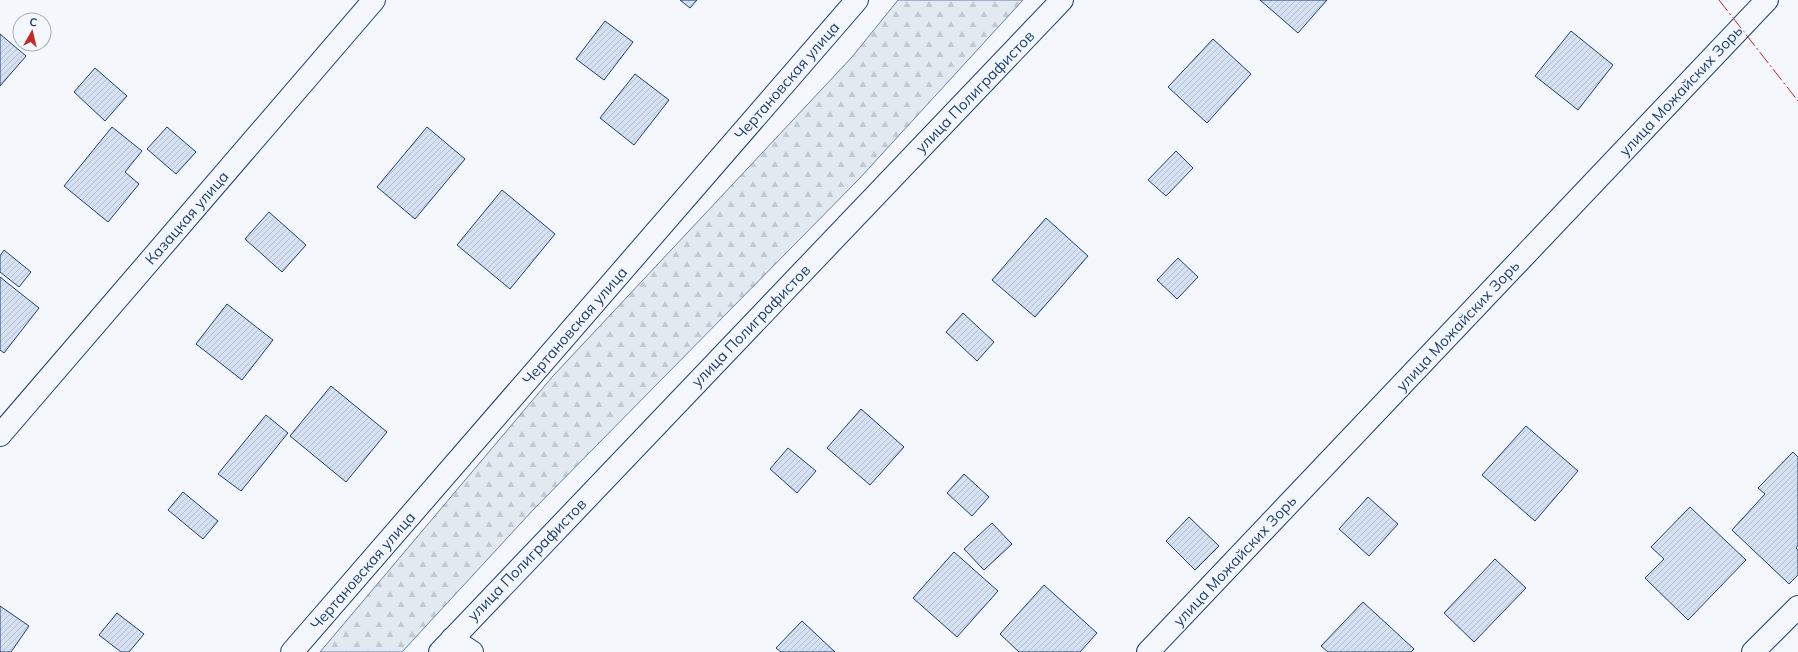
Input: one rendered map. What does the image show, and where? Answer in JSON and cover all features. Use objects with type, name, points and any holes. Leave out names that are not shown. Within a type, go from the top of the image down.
[{"type":"street","name":"Казацкая улица","points":[[0,435],[374,0]]},
{"type":"street","name":"Чертановская улица","points":[[292,652],[857,0]]},
{"type":"street","name":"улица Полиграфистов","points":[[446,645],[1062,0]]},
{"type":"street","name":"улица Можайских Зорь","points":[[1148,652],[1767,0]]},
{"type":"street","points":[[1753,652],[1798,607]]},
{"type":"street","points":[[446,645],[472,652]]},
{"type":"green space","points":[[898,0],[1023,0],[859,179],[533,510],[402,652],[320,652],[553,376],[852,57]]},
{"type":"building","points":[[680,0],[697,0],[690,8]]},
{"type":"building","points":[[1260,0],[1327,0],[1298,33]]},
{"type":"building","points":[[605,21],[633,42],[604,80],[576,59]]},
{"type":"building","points":[[1571,31],[1613,65],[1578,110],[1535,76]]},
{"type":"building","points":[[0,34],[12,44],[12,52],[21,52],[26,56],[0,86]]},
{"type":"building","points":[[1213,39],[1251,74],[1207,123],[1168,87]]},
{"type":"building","points":[[95,68],[127,96],[105,121],[74,92]]},
{"type":"building","points":[[635,74],[669,100],[634,145],[600,118]]},
{"type":"building","points":[[112,127],[142,151],[125,172],[139,184],[108,222],[64,186]]},
{"type":"building","points":[[167,127],[196,152],[176,174],[147,149]]},
{"type":"building","points":[[427,127],[465,159],[415,219],[377,187]]},
{"type":"building","points":[[1176,151],[1193,168],[1166,196],[1148,180]]},
{"type":"building","points":[[502,190],[555,234],[510,289],[457,245]]},
{"type":"building","points":[[269,212],[306,245],[282,272],[245,239]]},
{"type":"building","points":[[1046,218],[1088,256],[1035,317],[992,280]]},
{"type":"building","points":[[4,250],[31,272],[19,287],[0,272],[0,256]]},
{"type":"building","points":[[1178,258],[1198,277],[1177,299],[1157,280]]},
{"type":"building","points":[[0,277],[39,308],[4,353],[0,350]]},
{"type":"building","points":[[227,304],[273,340],[242,380],[196,344]]},
{"type":"building","points":[[963,313],[994,342],[977,361],[946,332]]},
{"type":"building","points":[[331,386],[387,432],[346,482],[290,436]]},
{"type":"building","points":[[861,409],[904,447],[870,485],[827,448]]},
{"type":"building","points":[[266,415],[288,433],[241,491],[218,474]]},
{"type":"building","points":[[1526,426],[1578,471],[1535,521],[1482,475]]},
{"type":"building","points":[[788,448],[816,471],[797,493],[770,469]]},
{"type":"building","points":[[1793,452],[1798,457],[1798,545],[1796,548],[1798,550],[1798,575],[1789,584],[1732,530],[1765,494],[1758,488]]},
{"type":"building","points":[[964,474],[989,497],[972,516],[947,493]]},
{"type":"building","points":[[183,492],[218,521],[203,539],[168,510]]},
{"type":"building","points":[[1368,497],[1398,524],[1369,556],[1339,529]]},
{"type":"building","points":[[1690,507],[1746,560],[1688,620],[1645,578],[1664,559],[1651,547]]},
{"type":"building","points":[[1189,517],[1219,546],[1195,570],[1166,541]]},
{"type":"building","points":[[992,523],[1012,544],[984,570],[964,549]]},
{"type":"building","points":[[954,552],[998,591],[957,637],[913,598]]},
{"type":"building","points":[[1495,559],[1526,588],[1474,642],[1444,613]]},
{"type":"building","points":[[1044,585],[1097,633],[1080,652],[1019,652],[1000,634]]},
{"type":"building","points":[[1363,602],[1414,649],[1411,652],[1328,652],[1321,646]]},
{"type":"building","points":[[0,606],[29,626],[11,652],[0,652]]},
{"type":"building","points":[[117,613],[144,634],[129,652],[121,652],[99,635]]},
{"type":"building","points":[[802,621],[835,652],[781,652],[776,648]]},
{"type":"power","points":[[1719,0],[1798,101]]}]
